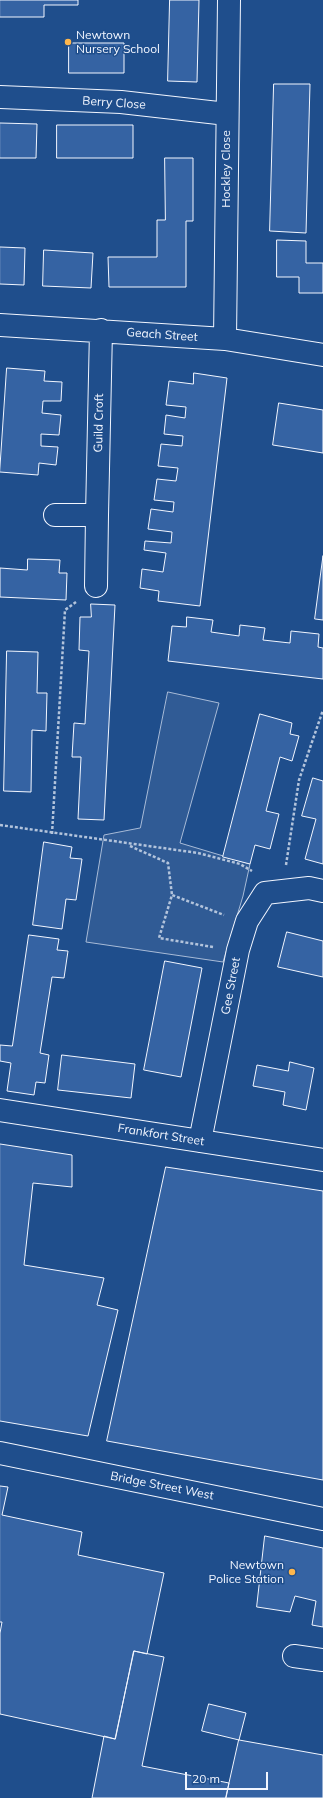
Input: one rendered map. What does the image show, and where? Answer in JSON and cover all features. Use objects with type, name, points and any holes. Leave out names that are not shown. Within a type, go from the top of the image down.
[{"type":"street","name":"Hockley Close","points":[[225,339],[229,0]]},
{"type":"street","name":"Berry Close","points":[[0,97],[121,102],[227,114]]},
{"type":"street","name":"Geach Street","points":[[0,325],[101,330],[225,339],[323,355]]},
{"type":"street","name":"Guild Croft","points":[[96,586],[101,330]]},
{"type":"street","points":[[55,515],[97,515]]},
{"type":"street","name":"Gee Street","points":[[200,1141],[238,950],[247,921],[265,893],[309,888],[323,891]]},
{"type":"street","name":"Frankfort Street","points":[[0,1110],[323,1160]]},
{"type":"street","name":"Bridge Street West","points":[[0,1453],[323,1519]]},
{"type":"street","points":[[294,1656],[323,1660]]},
{"type":"path","points":[[52,834],[65,610],[96,586]]},
{"type":"path","points":[[0,825],[52,834],[198,854],[240,864],[282,891],[299,780],[323,710]]},
{"type":"path","points":[[126,844],[168,863],[172,895],[159,938],[238,950]]},
{"type":"path","points":[[172,895],[212,911],[247,921]]},
{"type":"shaded area","points":[[168,692],[219,703],[180,843],[250,864],[243,896],[223,962],[86,942],[104,835],[140,828]]},
{"type":"building","points":[[0,0],[78,0],[78,5],[44,5],[44,17],[0,17]]},
{"type":"building","points":[[170,0],[199,0],[197,82],[168,81]]},
{"type":"building","points":[[69,43],[124,43],[124,73],[69,73]]},
{"type":"building","points":[[274,84],[310,84],[306,233],[270,231]]},
{"type":"building","points":[[0,123],[37,124],[36,158],[0,158]]},
{"type":"building","points":[[57,125],[133,125],[133,158],[57,158]]},
{"type":"building","points":[[165,158],[193,158],[193,221],[186,221],[186,287],[109,287],[108,257],[157,257],[157,220],[165,220]]},
{"type":"building","points":[[277,240],[306,241],[306,263],[323,263],[323,293],[299,293],[299,277],[277,277]]},
{"type":"building","points":[[0,247],[25,248],[24,285],[0,284]]},
{"type":"building","points":[[44,250],[93,253],[91,288],[43,286]]},
{"type":"building","points":[[7,368],[45,371],[44,381],[62,382],[61,401],[43,401],[42,413],[61,415],[59,435],[41,434],[41,446],[58,447],[56,465],[39,463],[38,475],[0,472]]},
{"type":"building","points":[[194,373],[227,378],[200,606],[158,601],[159,591],[140,588],[142,569],[163,572],[166,553],[144,550],[145,541],[171,543],[172,532],[148,529],[151,509],[173,512],[174,502],[154,500],[157,479],[176,481],[178,468],[158,466],[161,444],[182,446],[183,436],[164,434],[166,415],[185,418],[186,407],[166,405],[169,381],[193,384]]},
{"type":"building","points":[[279,403],[323,410],[323,453],[273,445]]},
{"type":"building","points":[[323,556],[323,620],[315,619]]},
{"type":"building","points":[[28,559],[60,560],[59,573],[67,573],[66,600],[0,597],[0,568],[27,570]]},
{"type":"building","points":[[91,604],[115,605],[104,820],[78,819],[81,757],[72,757],[74,723],[85,724],[89,651],[79,650],[80,617],[91,617]]},
{"type":"building","points":[[187,617],[213,620],[211,632],[239,636],[240,625],[265,628],[263,640],[290,643],[291,631],[319,634],[318,647],[323,648],[323,679],[168,661],[172,626],[186,627]]},
{"type":"building","points":[[7,651],[38,652],[37,693],[47,693],[46,731],[32,730],[31,792],[4,791]]},
{"type":"building","points":[[260,714],[292,723],[290,734],[299,736],[292,761],[280,757],[266,811],[279,814],[270,849],[255,845],[250,864],[223,857]]},
{"type":"building","points":[[313,778],[323,781],[323,864],[305,859],[316,819],[302,816]]},
{"type":"building","points":[[44,842],[72,847],[70,858],[82,859],[76,900],[66,899],[62,929],[33,925]]},
{"type":"building","points":[[287,932],[323,941],[323,977],[278,967]]},
{"type":"building","points":[[29,935],[59,939],[57,950],[68,951],[64,978],[52,977],[40,1053],[49,1055],[45,1083],[36,1082],[34,1095],[7,1091],[11,1063],[0,1061],[0,1045],[12,1046]]},
{"type":"building","points":[[165,961],[202,968],[181,1077],[144,1070]]},
{"type":"building","points":[[62,1055],[135,1064],[131,1098],[58,1090]]},
{"type":"building","points":[[290,1062],[314,1068],[306,1110],[283,1105],[285,1092],[253,1086],[257,1065],[288,1071]]},
{"type":"building","points":[[0,1144],[72,1155],[72,1187],[33,1183],[24,1265],[104,1278],[97,1305],[118,1310],[88,1436],[0,1421]]},
{"type":"building","points":[[166,1167],[323,1191],[323,1480],[107,1441]]},
{"type":"building","points":[[0,1486],[8,1487],[2,1515],[82,1532],[78,1555],[164,1573],[147,1654],[134,1651],[115,1739],[0,1714],[0,1633],[2,1622],[0,1622]]},
{"type":"building","name":"Newtown Police Station","points":[[265,1536],[323,1548],[323,1627],[312,1625],[316,1601],[295,1596],[290,1612],[257,1607]]},
{"type":"building","points":[[134,1651],[164,1657],[142,1766],[229,1783],[226,1798],[92,1798],[104,1736],[115,1739]]},
{"type":"building","points":[[209,1704],[246,1713],[239,1740],[202,1731]]},
{"type":"building","points":[[239,1740],[323,1755],[323,1798],[226,1798]]},
{"type":"place","name":"Newtown Nursery School","points":[[68,42]]},
{"type":"place","name":"Newtown Police Station","points":[[292,1572]]}]
